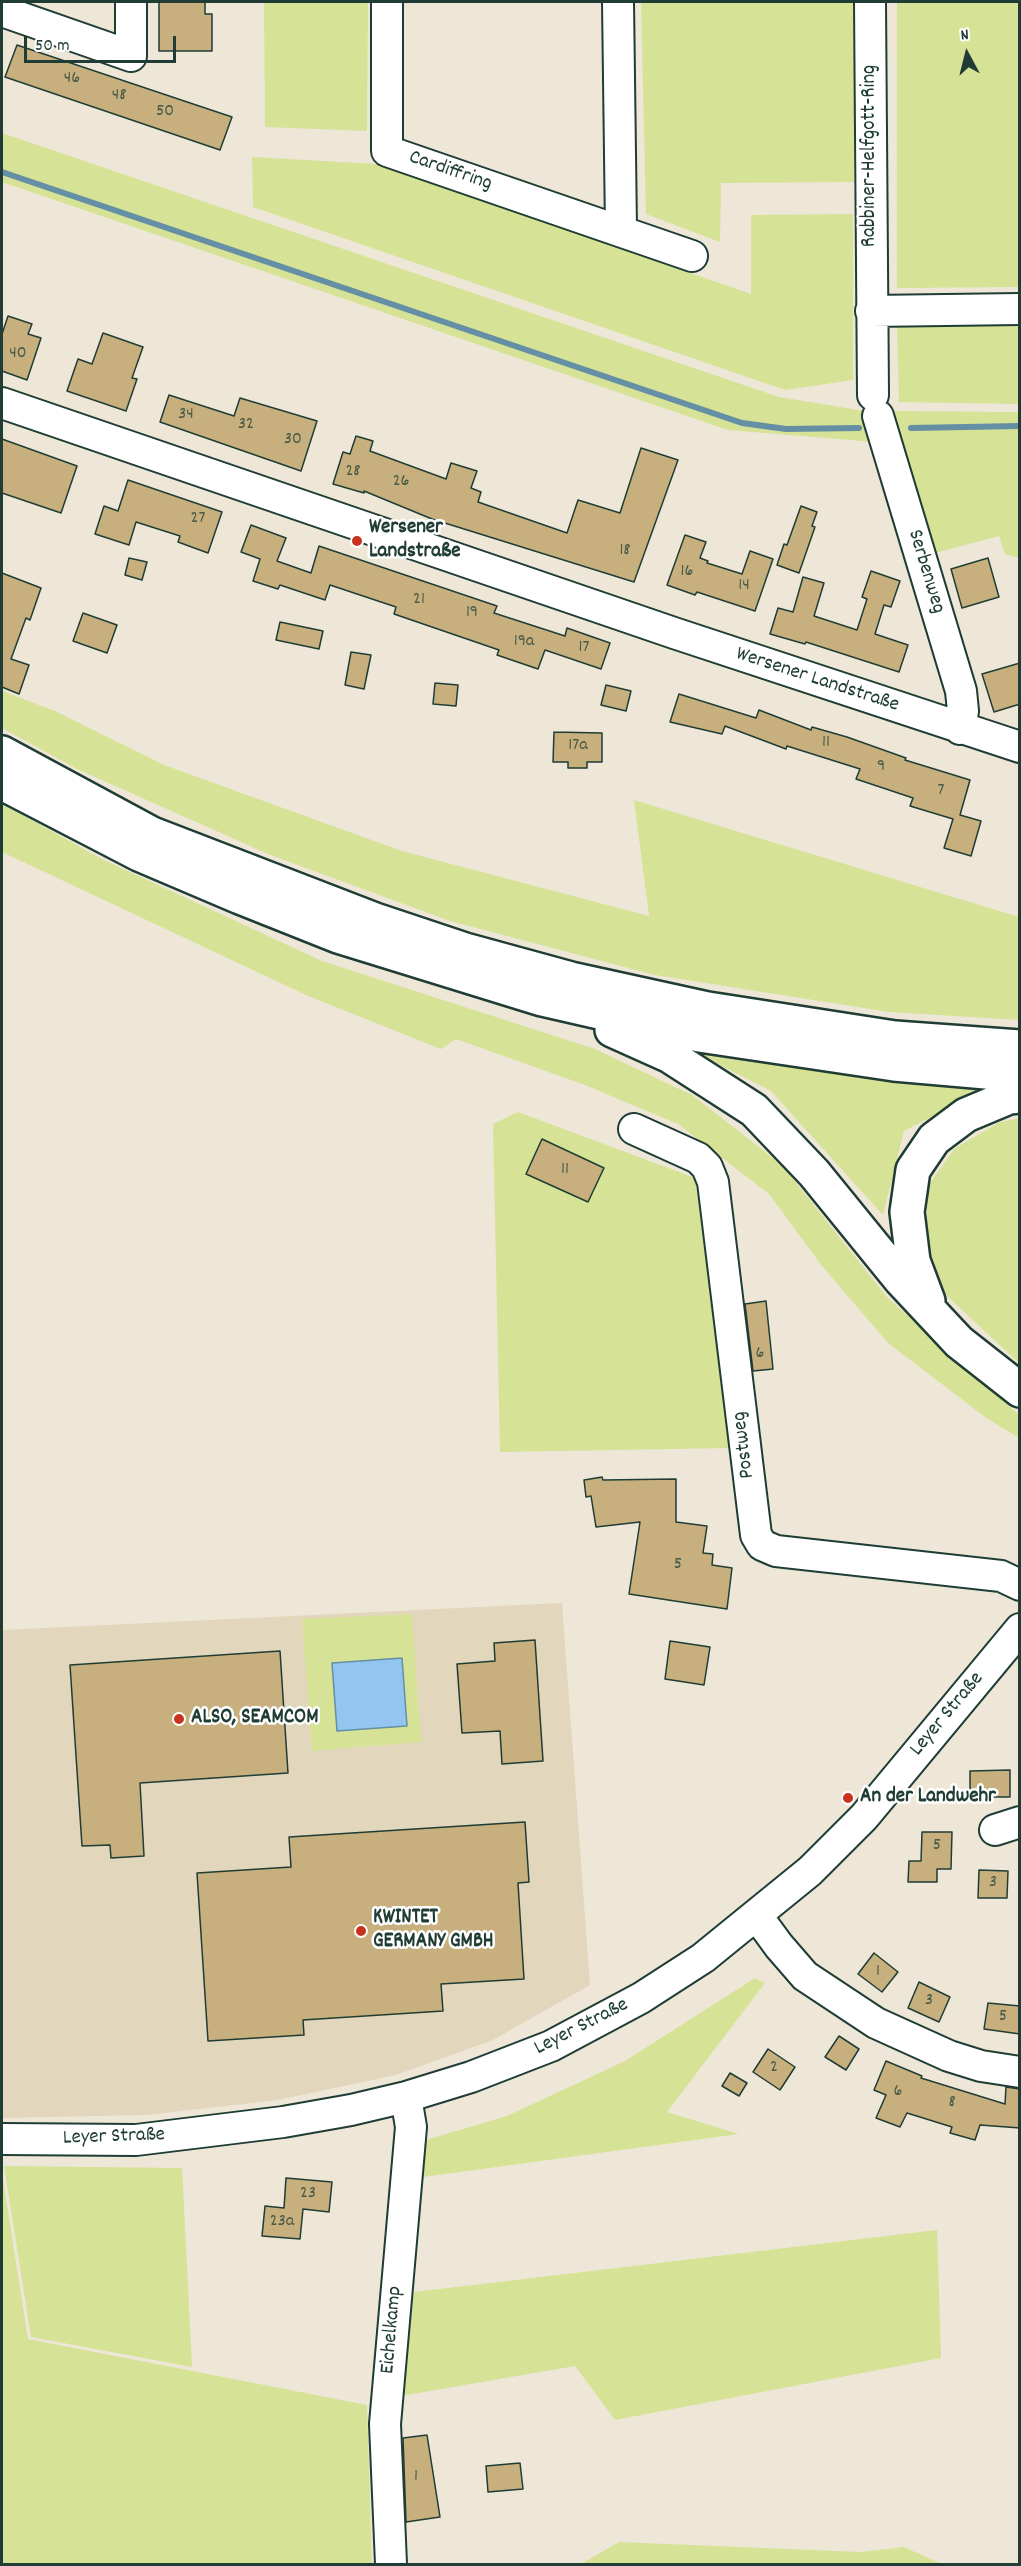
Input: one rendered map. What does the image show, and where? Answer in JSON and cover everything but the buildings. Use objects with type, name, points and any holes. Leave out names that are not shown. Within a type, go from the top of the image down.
[{"type":"highway","points":[[2,753],[152,834],[375,921],[465,950],[571,979],[708,1009],[895,1038],[1020,1047]]},
{"type":"highway","points":[[2,783],[139,854],[240,897],[338,936],[542,999],[699,1035],[894,1064],[1020,1075]]},
{"type":"highway","points":[[542,999],[670,1056],[754,1110],[814,1173],[901,1281],[959,1342],[1020,1390]]},
{"type":"highway","points":[[933,1313],[913,1261],[907,1212],[913,1170],[934,1138],[966,1115],[1009,1097],[1020,1096]]},
{"type":"street","points":[[2,11],[131,56],[131,2]]},
{"type":"street","name":"Cardiffring","points":[[387,2],[387,151],[692,256]]},
{"type":"street","points":[[618,2],[621,230]]},
{"type":"street","name":"Rabbiner-Helfgott-Ring","points":[[870,2],[871,310],[875,406]]},
{"type":"street","points":[[871,310],[1020,309]]},
{"type":"street","name":"Wersener Landstraße","points":[[2,403],[960,729],[1020,747]]},
{"type":"street","name":"Serbenweg","points":[[875,406],[961,691],[963,711],[960,729]]},
{"type":"street","name":"Postweg","points":[[634,1129],[698,1158],[706,1167],[713,1182],[756,1535],[762,1545],[776,1551],[1001,1576],[1020,1585]]},
{"type":"street","name":"Leyer Straße","points":[[2,2139],[136,2140],[317,2116],[406,2097],[471,2077],[551,2046],[641,1998],[703,1958],[810,1871],[864,1817],[1020,1629]]},
{"type":"street","points":[[757,1916],[805,1976],[876,2023],[949,2056],[981,2066],[1020,2072]]},
{"type":"street","name":"Eichelkamp","points":[[391,2565],[385,2424],[411,2127],[406,2097]]},
{"type":"shaded area","points":[[562,1603],[590,1985],[493,2040],[396,2075],[278,2100],[147,2115],[2,2118],[2,1630]]},
{"type":"green space","points":[[264,2],[368,2],[367,131],[265,127]]},
{"type":"green space","points":[[641,2],[854,2],[854,182],[721,183],[720,242],[646,214]]},
{"type":"green space","points":[[897,2],[1019,2],[1019,287],[897,288]]},
{"type":"green space","points":[[2,133],[779,397],[865,411],[874,442],[728,430],[2,182]]},
{"type":"green space","points":[[252,157],[377,164],[751,294],[751,215],[853,214],[853,380],[785,390],[253,207]]},
{"type":"green space","points":[[897,325],[1019,325],[1019,404],[899,402]]},
{"type":"green space","points":[[892,411],[1019,412],[1019,558],[1005,554],[999,536],[935,553]]},
{"type":"green space","points":[[2,691],[55,711],[164,765],[402,851],[649,916],[634,800],[1019,917],[1019,1020],[889,1012],[655,975],[450,921],[268,854],[77,769],[2,728]]},
{"type":"green space","points":[[2,804],[104,860],[322,961],[595,1049],[692,1095],[782,1165],[887,1297],[1019,1415],[1019,1438],[985,1417],[888,1343],[822,1266],[769,1194],[678,1124],[585,1085],[456,1039],[441,1049],[306,995],[2,852]]},
{"type":"green space","points":[[696,1053],[985,1090],[904,1131],[883,1215],[771,1091]]},
{"type":"green space","points":[[518,1112],[695,1178],[731,1448],[500,1452],[493,1124]]},
{"type":"green space","points":[[1019,1118],[1019,1363],[946,1295],[926,1240],[928,1186],[954,1149],[998,1123]]},
{"type":"green space","points":[[412,1614],[421,1742],[312,1751],[302,1619]]},
{"type":"green space","points":[[755,1978],[765,1983],[667,2112],[739,2134],[423,2177],[426,2140],[507,2116],[625,2061]]},
{"type":"green space","points":[[4,2166],[182,2168],[192,2367],[31,2337]]},
{"type":"green space","points":[[2,2173],[28,2339],[367,2405],[372,2564],[2,2564]]},
{"type":"green space","points":[[937,2230],[941,2358],[615,2420],[575,2366],[401,2396],[414,2292]]},
{"type":"green space","points":[[619,2542],[861,2552],[904,2547],[942,2564],[581,2564]]},
{"type":"water","points":[[402,1658],[407,1726],[337,1731],[332,1663]]},
{"type":"waterway","points":[[2,172],[742,423],[786,429],[859,428]]},
{"type":"waterway","points":[[911,428],[1020,426]]},
{"type":"place","name":"Wersener Landstraße","points":[[357,541]]},
{"type":"place","name":"ALSO, SEAMCOM","points":[[179,1719]]},
{"type":"place","name":"An der Landwehr","points":[[848,1798]]},
{"type":"place","name":"KWINTET GERMANY GMBH","points":[[361,1931]]}]
